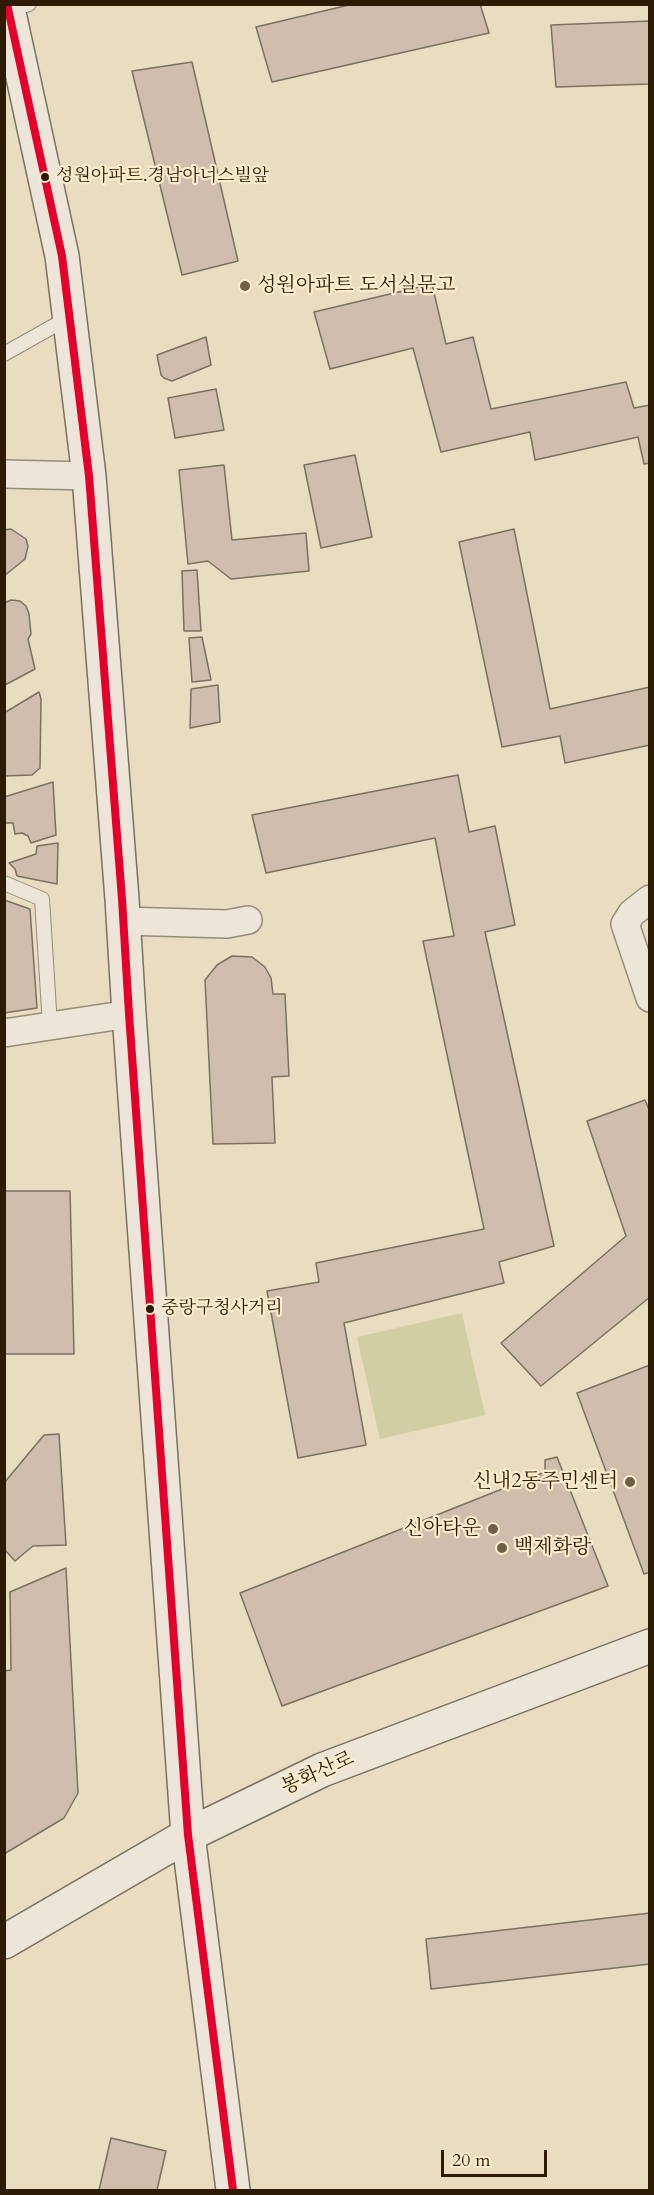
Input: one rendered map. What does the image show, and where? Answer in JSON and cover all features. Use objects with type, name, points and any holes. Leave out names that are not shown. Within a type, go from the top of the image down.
[{"type":"main road","points":[[15,6],[62,256],[89,476],[189,1835],[233,2190]]},
{"type":"main road","name":"봉화산로","points":[[4,1942],[189,1835],[322,1770],[650,1646]]},
{"type":"street","points":[[4,474],[89,476]]},
{"type":"street","points":[[650,899],[632,913],[625,924],[650,998]]},
{"type":"street","points":[[123,921],[227,924],[248,920]]},
{"type":"street","points":[[4,1033],[129,1014]]},
{"type":"lane","points":[[4,354],[70,316]]},
{"type":"lane","points":[[4,883],[42,899],[50,1026]]},
{"type":"shaded area","points":[[462,1313],[485,1415],[380,1439],[357,1337]]},
{"type":"building","points":[[353,4],[480,4],[489,33],[272,82],[256,27]]},
{"type":"building","points":[[650,21],[650,84],[556,87],[551,25]]},
{"type":"building","points":[[192,62],[238,261],[182,275],[132,71]]},
{"type":"building","points":[[432,284],[446,344],[473,337],[491,409],[626,382],[634,408],[650,405],[650,463],[644,464],[638,437],[535,460],[530,432],[441,452],[413,348],[330,369],[314,312]]},
{"type":"building","points":[[206,337],[211,365],[172,381],[161,375],[157,355]]},
{"type":"building","points":[[216,389],[224,430],[175,438],[168,398]]},
{"type":"building","points":[[355,455],[372,537],[321,548],[304,465]]},
{"type":"building","points":[[224,465],[232,540],[306,533],[309,571],[231,579],[208,561],[188,564],[179,470]]},
{"type":"building","points":[[11,529],[26,539],[28,546],[25,559],[4,576],[4,530]]},
{"type":"building","points":[[514,529],[550,709],[650,687],[650,745],[565,763],[560,736],[502,747],[459,542]]},
{"type":"building","points":[[197,570],[201,631],[184,631],[182,571]]},
{"type":"building","points":[[11,600],[20,601],[26,606],[29,614],[31,634],[28,639],[35,669],[5,685],[4,603]]},
{"type":"building","points":[[202,637],[211,680],[192,682],[189,638]]},
{"type":"building","points":[[218,685],[220,722],[190,728],[191,689]]},
{"type":"building","points":[[39,692],[41,699],[40,768],[32,775],[4,776],[4,713]]},
{"type":"building","points":[[458,775],[469,832],[495,826],[515,925],[485,932],[554,1246],[499,1262],[504,1283],[344,1323],[366,1445],[298,1458],[267,1291],[319,1282],[316,1263],[484,1229],[423,941],[454,936],[435,838],[266,873],[252,815]]},
{"type":"building","points":[[53,782],[56,835],[31,843],[28,836],[22,833],[15,834],[13,823],[5,823],[4,797]]},
{"type":"building","points":[[58,843],[57,884],[17,876],[15,869],[9,863],[36,854],[37,846]]},
{"type":"building","points":[[4,900],[30,909],[37,1008],[4,1013]]},
{"type":"building","points":[[232,956],[252,957],[265,967],[271,978],[273,994],[285,994],[289,1076],[272,1077],[275,1143],[213,1144],[205,980],[217,965]]},
{"type":"building","points":[[645,1100],[650,1112],[650,1297],[541,1386],[501,1343],[626,1236],[587,1121]]},
{"type":"building","points":[[4,1191],[70,1191],[74,1354],[4,1354]]},
{"type":"building","name":"신내2동주민센터","points":[[650,1365],[650,1572],[644,1574],[577,1393]]},
{"type":"building","points":[[59,1434],[66,1545],[33,1546],[15,1561],[4,1549],[4,1483],[44,1435]]},
{"type":"building","name":"신아타운","points":[[557,1457],[608,1586],[282,1706],[240,1593],[545,1472],[545,1460]]},
{"type":"building","points":[[66,1568],[78,1793],[64,1818],[4,1854],[4,1671],[11,1670],[10,1592]]},
{"type":"building","points":[[650,1913],[650,1964],[431,1989],[426,1939]]},
{"type":"building","points":[[111,2138],[166,2151],[157,2190],[99,2190]]},
{"type":"transit line","points":[[7,4],[62,256],[89,476],[122,899],[188,1835],[233,2190]]},
{"type":"place","name":"성원아파트.경남아너스빌앞","points":[[45,177]]},
{"type":"place","name":"성원아파트 도서실문고","points":[[245,286]]},
{"type":"place","name":"중랑구청사거리","points":[[150,1309]]},
{"type":"place","name":"신내2동주민센터","points":[[630,1482]]},
{"type":"place","name":"신아타운","points":[[493,1529]]},
{"type":"place","name":"백제화랑","points":[[502,1548]]}]
